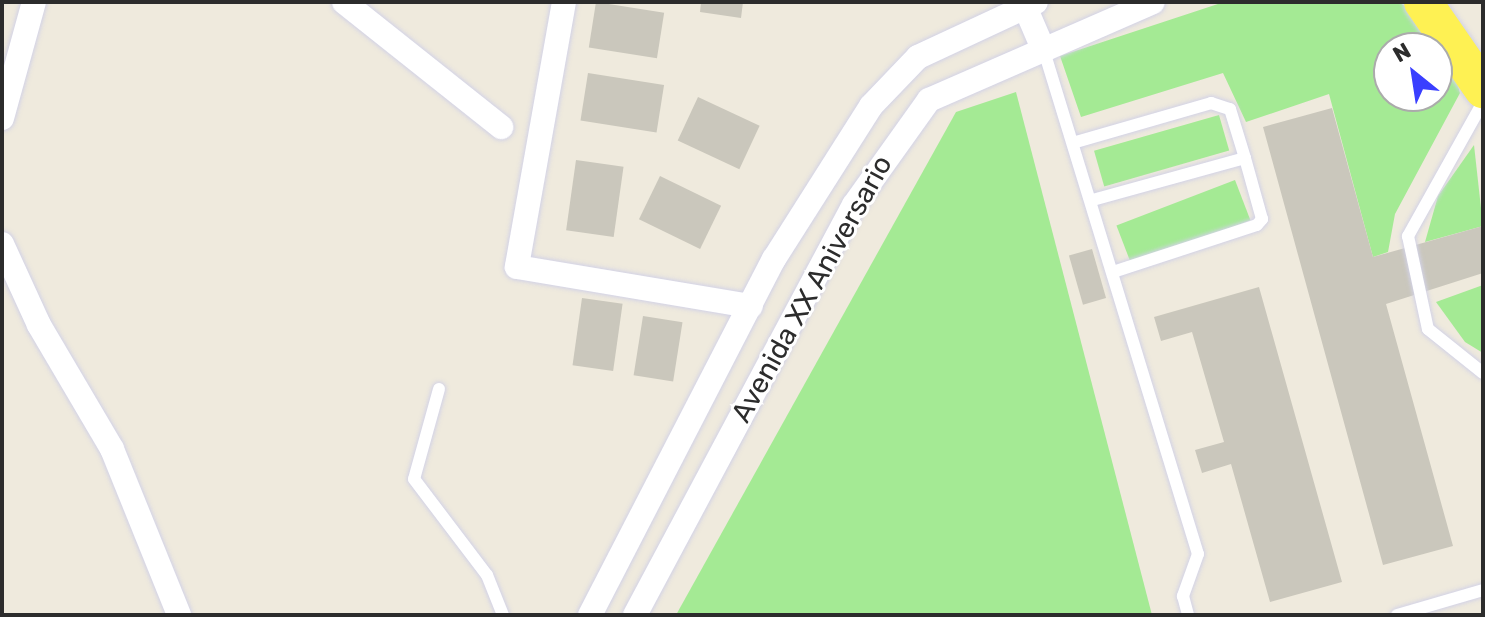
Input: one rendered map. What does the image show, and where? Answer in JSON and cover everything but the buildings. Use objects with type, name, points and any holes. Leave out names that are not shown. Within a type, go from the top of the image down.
[{"type":"main road","points":[[1423,2],[1483,89]]},
{"type":"street","points":[[2,118],[34,2]]},
{"type":"street","points":[[344,2],[501,127]]},
{"type":"street","points":[[564,2],[517,267],[751,306]]},
{"type":"street","name":"Avenida XX Aniversario","points":[[635,615],[891,147],[929,100],[1153,2]]},
{"type":"street","points":[[1028,4],[1044,51]]},
{"type":"street","name":"Avenida XX Aniversario","points":[[590,615],[751,306],[825,173],[902,68],[1028,4]]},
{"type":"street","points":[[2,244],[39,325],[112,449],[179,615]]},
{"type":"lane","points":[[1044,51],[1076,142],[1198,554],[1183,596],[1188,615]]},
{"type":"lane","points":[[1483,102],[1408,236],[1428,329],[1483,373]]},
{"type":"lane","points":[[1076,142],[1211,103],[1230,109],[1245,158],[1262,219],[1257,225],[1113,272]]},
{"type":"lane","points":[[1092,200],[1245,158]]},
{"type":"lane","points":[[439,389],[414,479],[487,575],[503,615]]},
{"type":"lane","points":[[1397,615],[1483,590]]},
{"type":"green space","points":[[1224,2],[1398,2],[1425,17],[1434,32],[1373,32],[1373,112],[1450,112],[1395,214],[1388,252],[1373,257],[1329,94],[1246,122],[1223,73],[1081,117],[1060,56]]},
{"type":"green space","points":[[1453,68],[1460,93],[1453,106]]},
{"type":"green space","points":[[1016,92],[1152,615],[676,615],[956,112]]},
{"type":"green space","points":[[1219,115],[1229,151],[1104,186],[1094,151]]},
{"type":"green space","points":[[1474,145],[1483,226],[1425,242],[1438,196]]},
{"type":"green space","points":[[1235,180],[1250,220],[1132,266],[1116,226]]},
{"type":"green space","points":[[1483,285],[1483,353],[1465,342],[1436,302]]}]
